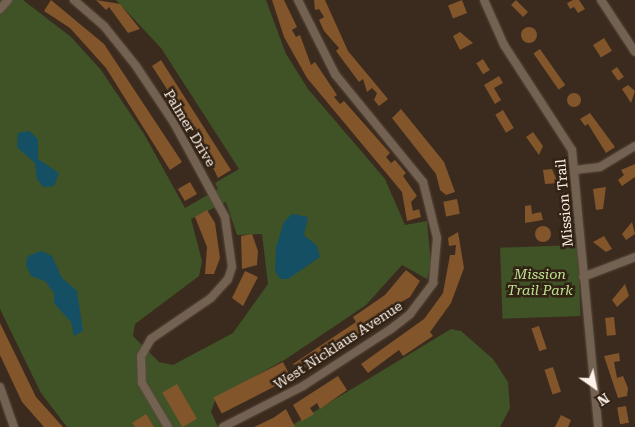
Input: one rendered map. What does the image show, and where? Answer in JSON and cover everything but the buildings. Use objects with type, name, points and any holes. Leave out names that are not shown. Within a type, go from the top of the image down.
[{"type":"street","points":[[0,10],[8,0]]},
{"type":"street","name":"Palmer Drive","points":[[74,0],[104,26],[136,66],[174,123],[225,217],[232,267],[220,291],[154,336],[142,351],[141,378],[168,427]]},
{"type":"street","name":"West Nicklaus Avenue","points":[[223,427],[303,386],[391,328],[422,300],[433,283],[437,238],[421,178],[335,74],[298,0]]},
{"type":"street","name":"Mission Trail","points":[[484,0],[504,45],[564,133],[575,170],[583,277],[598,427]]},
{"type":"street","points":[[601,0],[635,52]]},
{"type":"street","points":[[575,170],[600,167],[635,146]]},
{"type":"street","points":[[583,277],[635,257]]},
{"type":"street","points":[[0,387],[15,427]]},
{"type":"green space","points":[[0,0],[23,0],[71,37],[101,70],[144,134],[185,208],[218,189],[215,183],[239,169],[161,48],[116,0],[266,0],[286,54],[308,89],[385,179],[405,225],[427,221],[431,265],[427,279],[402,265],[366,305],[286,359],[216,398],[211,412],[218,427],[67,427],[41,393],[0,309]],"holes":[[[226,202],[237,235],[262,234],[268,284],[233,333],[173,365],[159,362],[133,336],[135,324],[199,276],[202,261],[191,219]]]},
{"type":"green space","name":"Mission Trail Park","points":[[578,245],[580,316],[503,319],[500,248]]},
{"type":"green space","points":[[451,329],[461,331],[493,359],[508,382],[510,408],[500,427],[289,427]]},
{"type":"water","points":[[29,131],[38,139],[38,159],[59,173],[54,186],[43,187],[37,179],[35,163],[17,147],[18,133]]},
{"type":"water","points":[[292,214],[308,217],[304,235],[317,246],[320,257],[288,279],[280,279],[275,271],[276,247],[284,222]]},
{"type":"water","points":[[41,251],[52,256],[62,278],[77,291],[83,331],[74,336],[71,322],[54,303],[54,293],[45,281],[31,276],[26,265],[28,256]]}]
